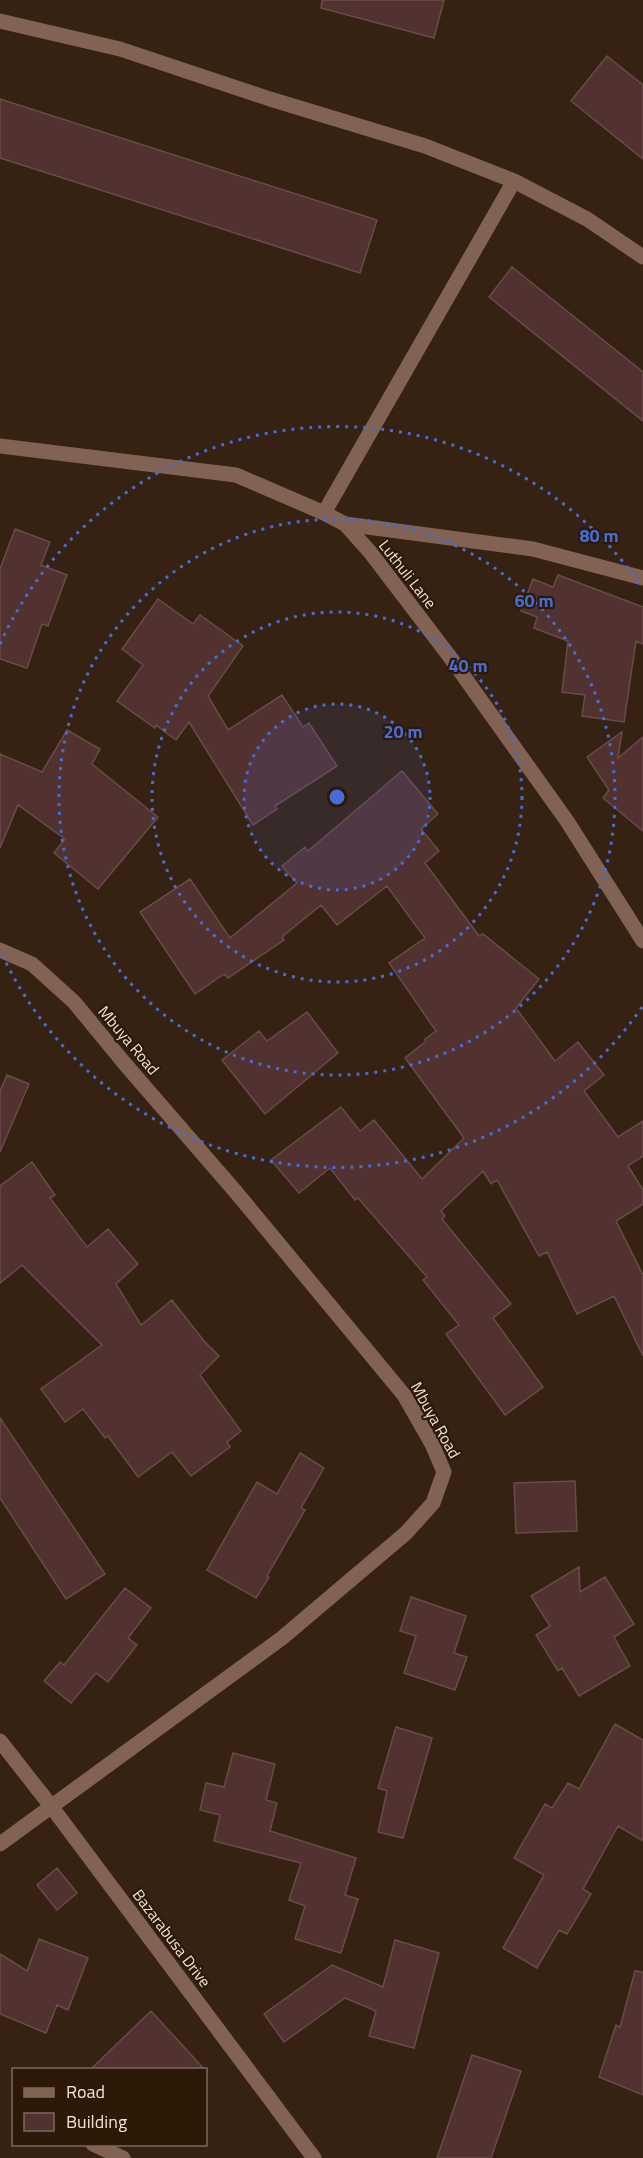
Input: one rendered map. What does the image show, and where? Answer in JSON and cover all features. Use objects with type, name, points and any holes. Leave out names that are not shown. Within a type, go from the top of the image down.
[{"type":"street","points":[[0,21],[120,50],[425,146],[514,181],[587,219],[643,257]]},
{"type":"street","points":[[324,513],[514,181]]},
{"type":"street","name":"Luthuli Lane","points":[[0,446],[236,475],[345,524],[370,552],[450,657],[567,821],[643,941]]},
{"type":"street","points":[[345,524],[533,549],[643,578]]},
{"type":"street","name":"Mbuya Road","points":[[0,950],[33,964],[74,1002],[235,1191],[404,1395],[432,1443],[444,1472],[433,1503],[406,1533],[282,1638],[0,1844]]},
{"type":"street","name":"Bazarabusa Drive","points":[[0,1741],[314,2158]]},
{"type":"street","points":[[95,2146],[123,2158]]},
{"type":"building","points":[[322,0],[444,0],[434,38],[321,8]]},
{"type":"building","points":[[607,56],[643,85],[643,159],[571,101]]},
{"type":"building","points":[[0,99],[377,220],[360,273],[0,158]]},
{"type":"building","points":[[512,267],[643,372],[643,421],[489,297]]},
{"type":"building","points":[[15,529],[50,542],[41,565],[67,575],[48,626],[42,624],[27,668],[0,659],[0,569]]},
{"type":"building","points":[[558,575],[643,607],[643,644],[636,641],[624,722],[582,716],[585,695],[562,692],[568,641],[534,628],[537,617],[521,611],[533,579],[553,587]]},
{"type":"building","points":[[158,599],[193,624],[200,615],[243,646],[208,696],[228,730],[282,695],[303,727],[309,723],[337,766],[275,806],[277,809],[253,825],[189,722],[176,740],[117,701],[143,665],[122,649]]},
{"type":"building","points":[[67,730],[100,749],[92,764],[158,817],[98,889],[54,853],[65,839],[18,805],[0,848],[0,754],[42,772]]},
{"type":"building","points":[[622,732],[618,758],[643,737],[643,831],[603,798],[609,790],[587,757]]},
{"type":"building","points":[[402,771],[438,814],[421,829],[439,851],[425,863],[479,936],[483,934],[539,979],[516,1008],[555,1061],[578,1042],[604,1075],[584,1091],[618,1137],[643,1121],[643,1156],[628,1166],[643,1190],[643,1204],[616,1221],[643,1275],[643,1356],[614,1296],[577,1314],[547,1252],[539,1256],[497,1180],[491,1184],[483,1171],[441,1211],[445,1216],[442,1219],[511,1304],[493,1318],[543,1387],[505,1415],[446,1334],[459,1325],[423,1280],[427,1277],[358,1198],[355,1200],[330,1168],[299,1193],[271,1160],[341,1107],[360,1131],[374,1120],[422,1179],[464,1138],[405,1058],[436,1031],[389,963],[425,938],[387,886],[337,925],[321,905],[282,937],[284,940],[228,978],[224,974],[195,994],[140,912],[190,879],[230,938],[297,883],[282,866],[305,847],[308,851]]},
{"type":"building","points":[[307,1012],[338,1053],[265,1114],[222,1060],[259,1031],[267,1041]]},
{"type":"building","points":[[7,1075],[29,1084],[0,1152],[0,1091]]},
{"type":"building","points":[[32,1162],[55,1195],[50,1198],[87,1247],[108,1229],[138,1264],[116,1284],[141,1325],[172,1300],[204,1341],[219,1356],[200,1375],[241,1431],[227,1442],[230,1447],[191,1476],[172,1452],[138,1477],[108,1436],[105,1438],[83,1409],[65,1422],[41,1389],[102,1345],[22,1265],[0,1283],[0,1186]]},
{"type":"building","points":[[0,1418],[105,1574],[66,1599],[0,1498]]},
{"type":"building","points":[[300,1453],[324,1468],[301,1508],[305,1510],[256,1598],[207,1570],[257,1482],[277,1494]]},
{"type":"building","points":[[575,1481],[577,1531],[516,1533],[514,1483]]},
{"type":"building","points":[[579,1567],[580,1592],[605,1577],[634,1624],[614,1637],[630,1666],[579,1696],[562,1668],[558,1671],[536,1635],[550,1626],[531,1596]]},
{"type":"building","points":[[125,1588],[151,1608],[128,1638],[137,1645],[108,1682],[96,1673],[71,1703],[44,1681],[60,1662],[64,1665]]},
{"type":"building","points":[[411,1597],[466,1616],[454,1653],[467,1657],[455,1690],[404,1673],[416,1636],[400,1631]]},
{"type":"building","points":[[615,1724],[643,1740],[643,1841],[618,1826],[583,1889],[591,1894],[567,1934],[559,1930],[537,1968],[503,1948],[544,1875],[514,1858],[545,1804],[552,1808],[568,1783],[579,1789]]},
{"type":"building","points":[[396,1727],[432,1738],[403,1838],[378,1832],[387,1791],[378,1788]]},
{"type":"building","points":[[233,1753],[275,1764],[266,1800],[277,1803],[270,1831],[356,1858],[345,1895],[358,1899],[341,1953],[295,1939],[305,1906],[289,1900],[301,1863],[214,1841],[220,1815],[200,1810],[206,1783],[224,1787]]},
{"type":"building","points":[[57,1868],[77,1893],[57,1910],[37,1885]]},
{"type":"building","points":[[39,1939],[88,1958],[68,2010],[57,2005],[46,2033],[0,2014],[0,1954],[27,1971]]},
{"type":"building","points":[[395,1940],[439,1953],[414,2048],[369,2036],[376,2011],[345,1998],[284,2042],[264,2014],[332,1965],[383,1987]]},
{"type":"building","points":[[635,1971],[643,1972],[643,2095],[599,2077],[616,2025],[620,2027]]},
{"type":"building","points":[[151,2011],[203,2068],[92,2068]]},
{"type":"building","points":[[472,2055],[521,2071],[491,2158],[437,2158]]}]
